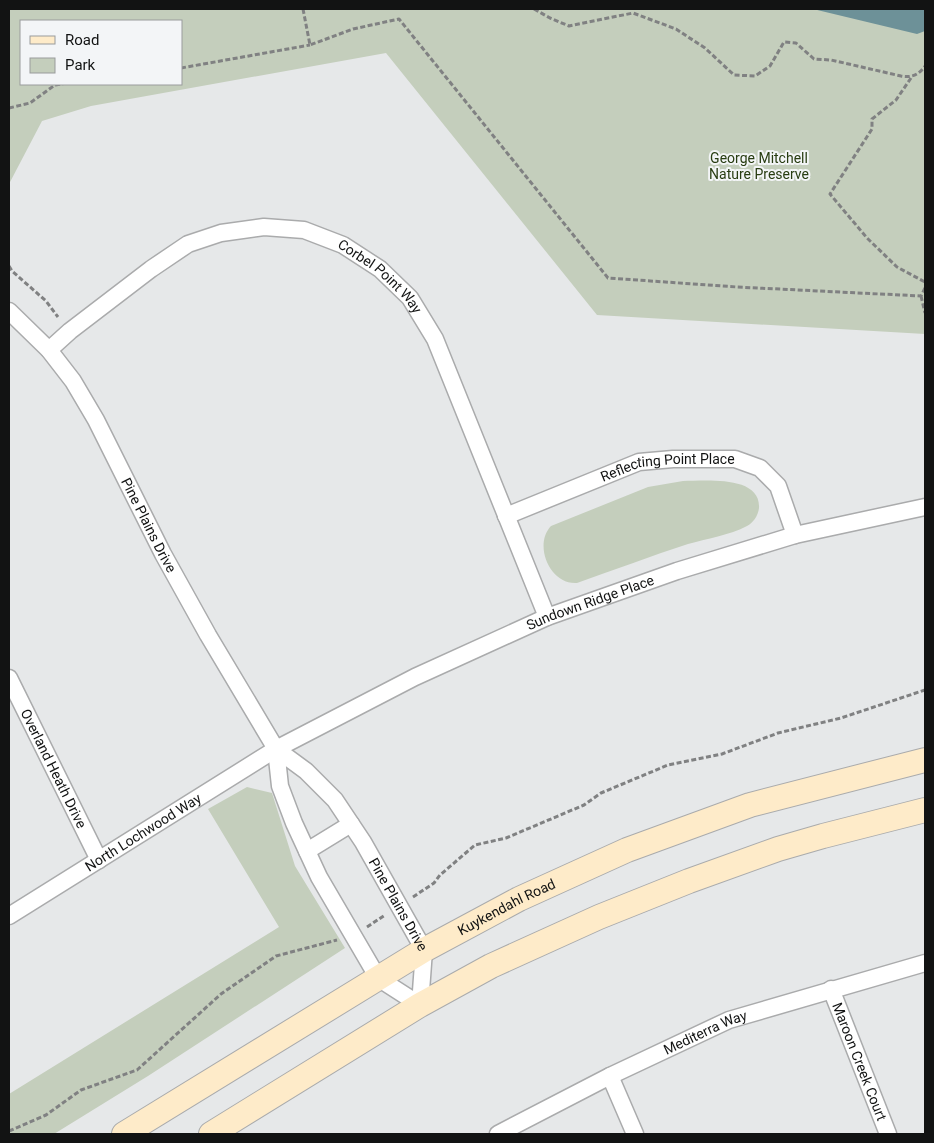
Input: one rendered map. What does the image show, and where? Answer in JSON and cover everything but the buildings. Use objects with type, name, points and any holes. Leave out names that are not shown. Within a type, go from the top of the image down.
[{"type":"main road","name":"Kuykendahl Road","points":[[124,1134],[424,950],[519,899],[627,850],[750,805],[925,760]]},
{"type":"main road","points":[[211,1134],[420,1005],[491,966],[599,917],[689,881],[778,849],[925,810]]},
{"type":"street","name":"Corbel Point Way","points":[[49,350],[70,331],[151,269],[188,244],[221,232],[264,227],[304,230],[343,245],[380,269],[410,298],[435,339],[547,617]]},
{"type":"street","name":"Pine Plains Drive","points":[[9,312],[49,350],[73,381],[96,420],[163,554],[208,635],[276,749],[306,771],[335,800],[363,842],[424,950],[420,1005],[378,978],[319,877],[294,823],[280,786],[276,749]]},
{"type":"street","name":"Reflecting Point Place","points":[[506,516],[639,462],[672,459],[735,459],[760,468],[778,486],[795,535]]},
{"type":"street","name":"Sundown Ridge Place","points":[[276,749],[415,677],[547,617],[678,571],[795,535],[925,507]]},
{"type":"street","name":"Overland Heath Drive","points":[[9,678],[99,860]]},
{"type":"street","name":"North Lochwood Way","points":[[9,916],[276,749]]},
{"type":"street","points":[[307,851],[351,824]]},
{"type":"street","name":"Mediterra Way","points":[[498,1134],[610,1076],[729,1020],[925,963]]},
{"type":"street","name":"Maroon Creek Court","points":[[831,989],[888,1134]]},
{"type":"street","points":[[610,1076],[635,1134]]},
{"type":"path","points":[[303,9],[310,45]]},
{"type":"path","points":[[534,9],[569,26],[633,13],[676,29],[705,48],[734,75],[755,76],[770,66],[784,42],[796,43],[814,59],[831,60],[911,78]]},
{"type":"path","points":[[182,68],[310,45],[353,29],[399,19],[608,278],[737,287],[922,296]]},
{"type":"path","points":[[925,66],[911,78],[896,100],[872,119],[872,130],[830,194],[867,238],[897,267],[925,282]]},
{"type":"path","points":[[9,108],[30,103],[55,85]]},
{"type":"path","points":[[9,266],[12,272],[46,301],[70,331]]},
{"type":"path","points":[[925,288],[922,296],[925,313]]},
{"type":"path","points":[[9,1131],[46,1115],[81,1090],[137,1070],[221,994],[276,956],[354,936],[434,883],[440,875],[475,845],[506,838],[584,805],[601,793],[668,764],[722,754],[778,733],[840,718],[925,690]]},
{"type":"green space","name":"George Mitchell Nature Preserve","points":[[9,9],[925,9],[925,334],[597,315],[386,53],[91,106],[42,121],[9,184]]},
{"type":"green space","points":[[683,481],[717,481],[742,485],[751,490],[757,497],[759,508],[756,516],[749,525],[733,532],[688,544],[577,583],[567,582],[559,578],[552,571],[544,553],[546,534],[551,526],[648,487]]},
{"type":"green space","points":[[247,787],[272,793],[295,866],[345,948],[148,1076],[54,1134],[9,1134],[9,1094],[279,927],[208,809]]},
{"type":"water","points":[[813,9],[925,9],[925,31],[917,34]]}]
